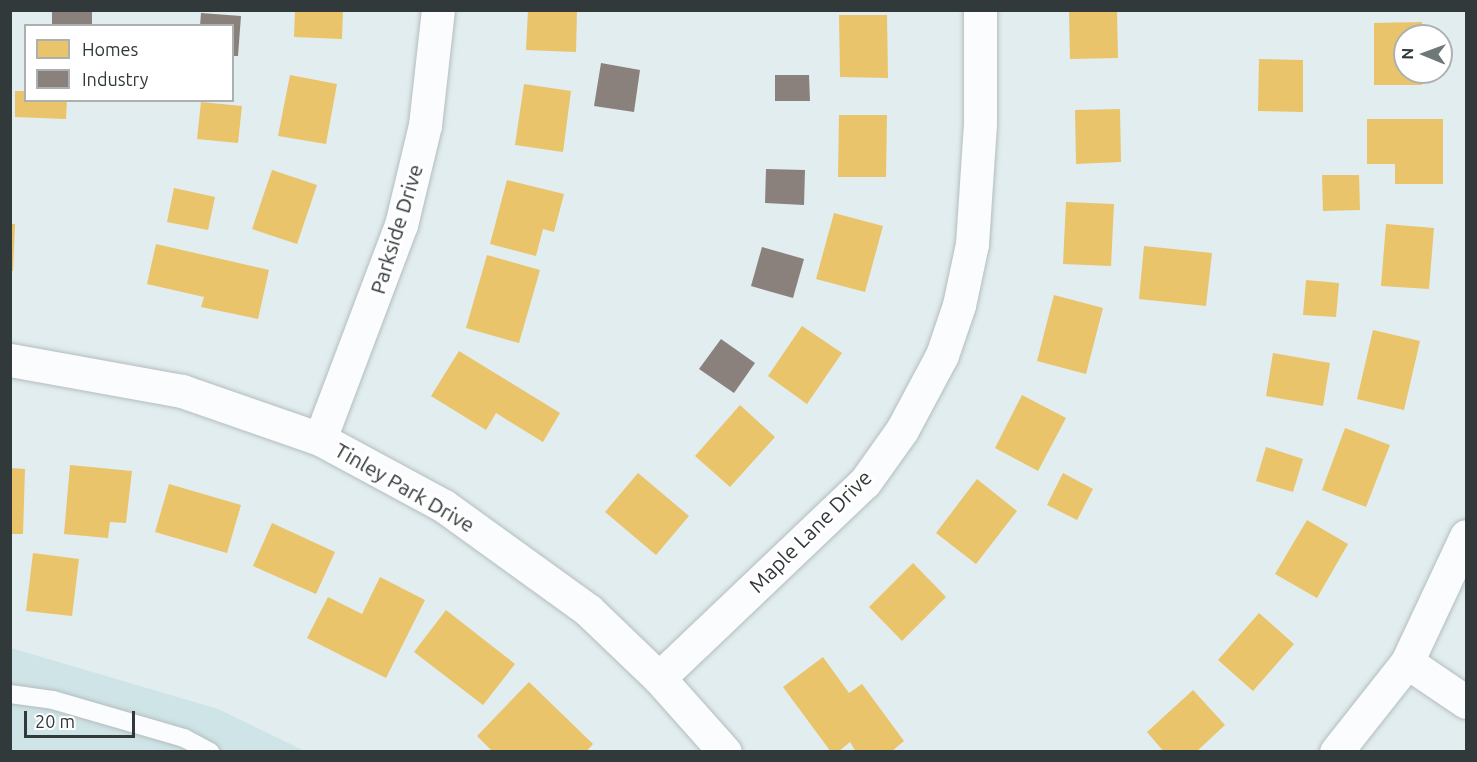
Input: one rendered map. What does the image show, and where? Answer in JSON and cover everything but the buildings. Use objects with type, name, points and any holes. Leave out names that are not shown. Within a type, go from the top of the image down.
[{"type":"street","name":"Parkside Drive","points":[[320,439],[401,225],[425,125],[438,10]]},
{"type":"street","name":"Maple Lane Drive","points":[[659,678],[865,482],[902,430],[942,355],[959,305],[972,244],[980,123],[980,10]]},
{"type":"street","name":"Tinley Park Drive","points":[[10,360],[182,391],[320,439],[444,506],[509,550],[588,610],[659,678],[725,752]]},
{"type":"street","points":[[1336,752],[1407,662],[1467,536]]},
{"type":"street","points":[[1407,662],[1467,702]]},
{"type":"lane","points":[[10,694],[52,700],[184,738],[210,752]]},
{"type":"shaded area","points":[[11,648],[218,709],[305,751],[11,752]]}]
